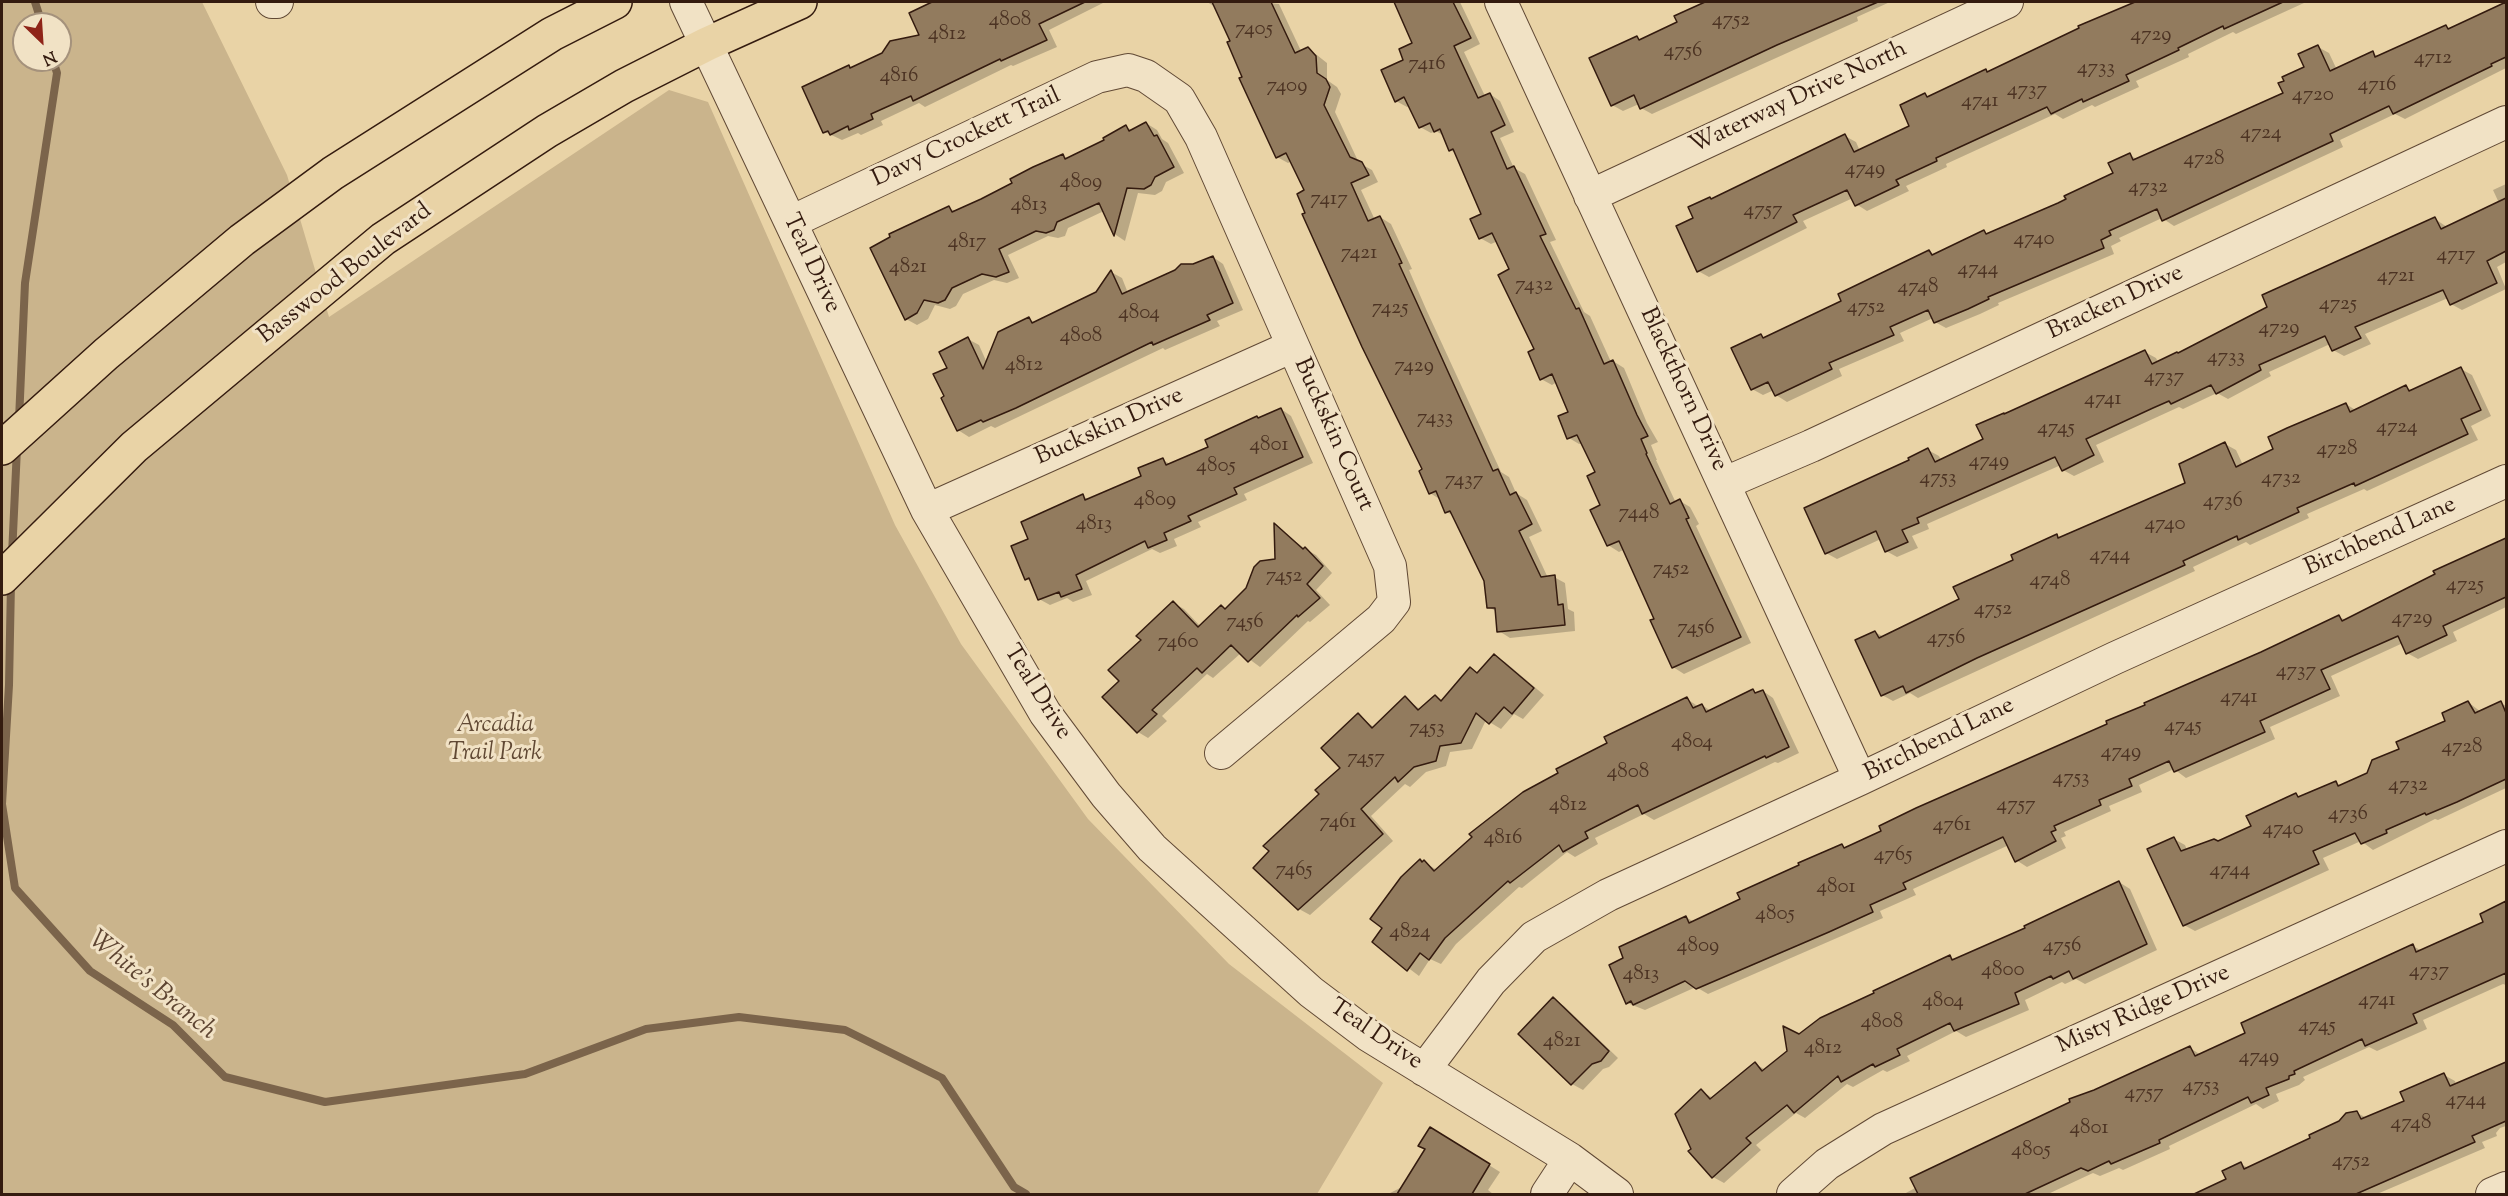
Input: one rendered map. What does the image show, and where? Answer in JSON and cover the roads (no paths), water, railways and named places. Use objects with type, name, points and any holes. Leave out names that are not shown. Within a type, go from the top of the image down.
[{"type":"main road","points":[[2,448],[106,354],[242,240],[333,172],[552,34],[615,2]]},
{"type":"main road","name":"Basswood Boulevard","points":[[2,578],[134,447],[383,239],[547,132],[624,86],[706,44],[800,2]]},
{"type":"street","points":[[272,2],[277,2]]},
{"type":"street","name":"Teal Drive","points":[[687,2],[927,510],[1045,713],[1106,795],[1152,848],[1311,992],[1368,1035],[1570,1159],[1617,1194]]},
{"type":"street","name":"Blackthorn Drive","points":[[1502,2],[1860,779]]},
{"type":"street","name":"Waterway Drive North","points":[[1590,196],[2007,2]]},
{"type":"street","name":"Davy Crockett Trail","points":[[791,222],[1097,77],[1128,70],[1146,76]]},
{"type":"street","name":"Buckskin Court","points":[[1146,76],[1179,99],[1201,137],[1390,566],[1394,602],[1382,620],[1221,753]]},
{"type":"street","name":"Bracken Drive","points":[[1725,483],[1811,446],[2506,122]]},
{"type":"street","name":"Buckskin Drive","points":[[927,510],[1293,346]]},
{"type":"street","name":"Birchbend Lane","points":[[1424,1070],[1491,981],[1534,937],[1608,895],[2115,658],[2506,481]]},
{"type":"street","name":"Misty Ridge Drive","points":[[1793,1194],[1827,1164],[1883,1129],[2506,846]]},
{"type":"street","points":[[1547,1194],[1570,1159]]},
{"type":"street","points":[[2492,1194],[2506,1188]]},
{"type":"waterway","name":"White's Branch","points":[[35,2],[38,12]]},
{"type":"waterway","name":"White's Branch","points":[[19,420],[25,283],[57,72]]},
{"type":"waterway","name":"White's Branch","points":[[12,555],[17,448]]},
{"type":"waterway","name":"White's Branch","points":[[11,583],[9,685],[2,804],[15,888],[90,971],[173,1025],[225,1077],[325,1102],[525,1074],[646,1029],[739,1017],[845,1030],[942,1078],[1014,1187],[1026,1194]]},
{"type":"park label","name":"Arcadia Trail Park","points":[[495,741]]}]
